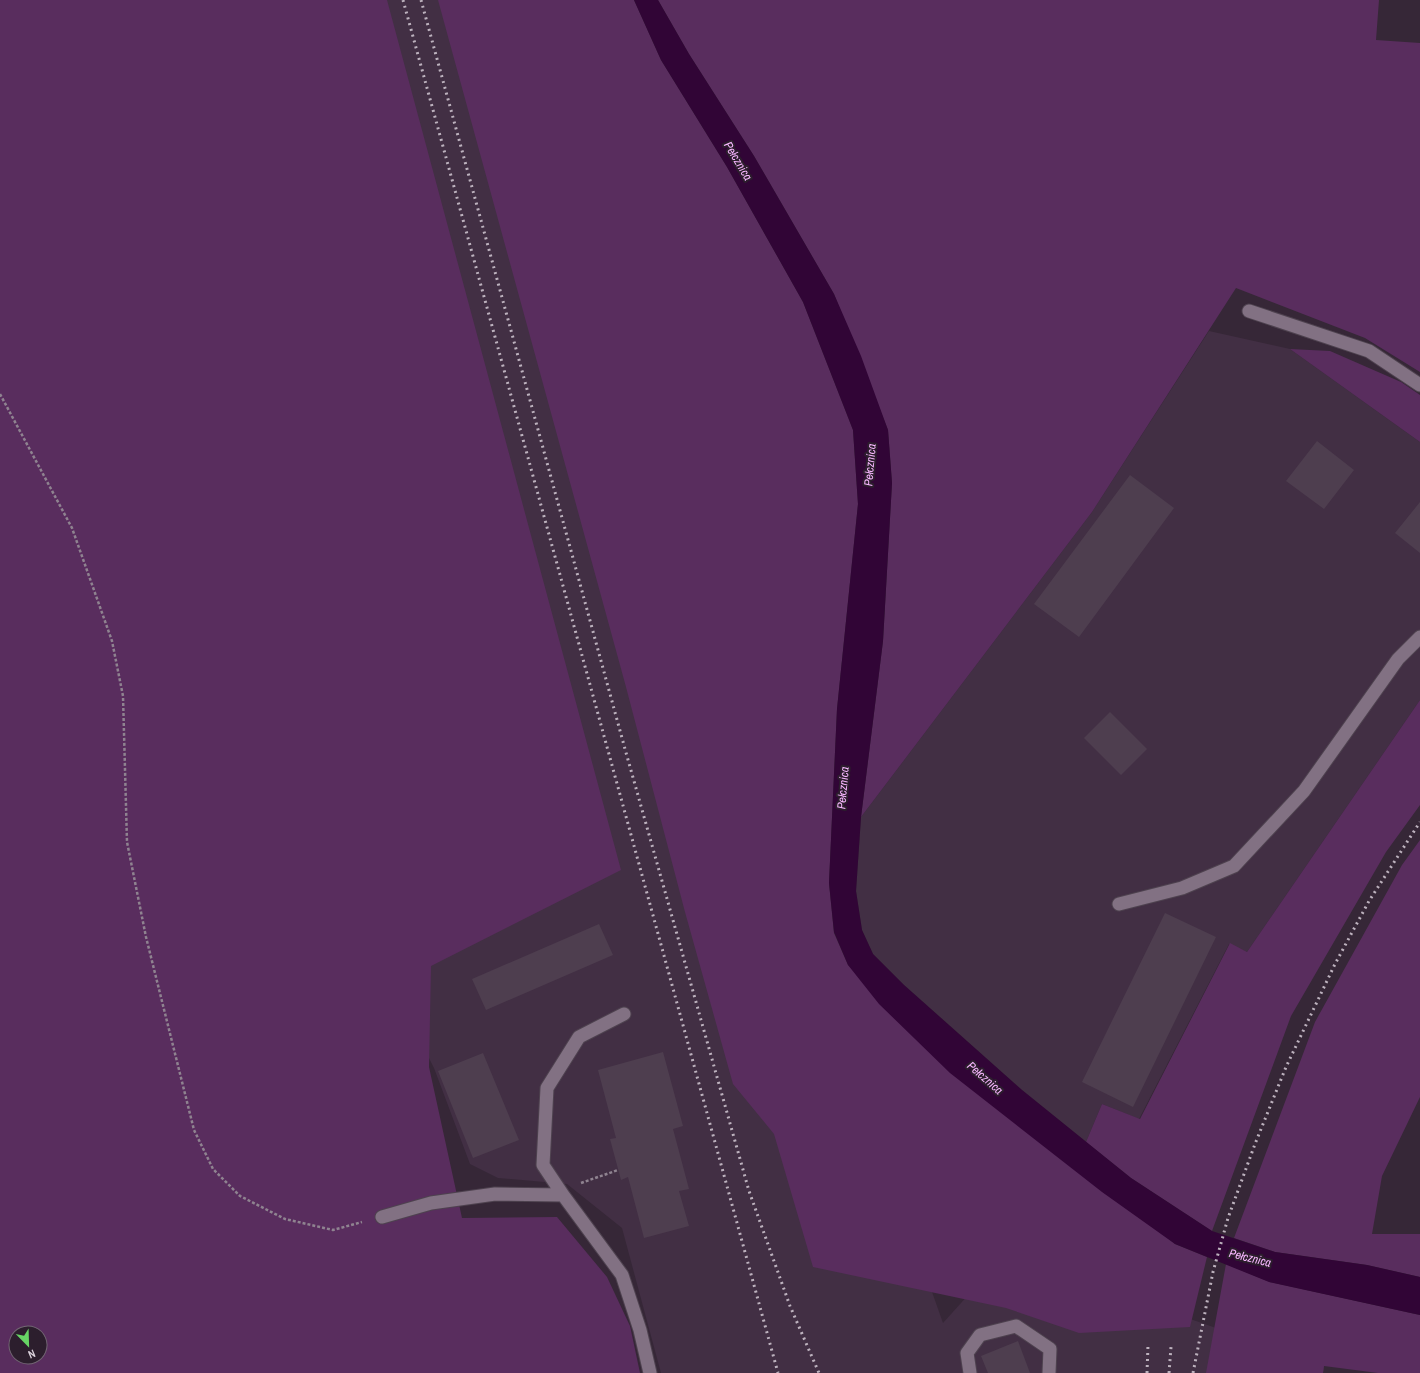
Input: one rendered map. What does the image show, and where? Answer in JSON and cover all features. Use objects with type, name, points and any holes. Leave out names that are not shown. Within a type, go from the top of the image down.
[{"type":"lane","points":[[1249,312],[1369,352],[1420,385]]},
{"type":"lane","points":[[1119,904],[1182,888],[1234,866],[1304,791],[1398,660],[1420,637]]},
{"type":"lane","points":[[624,1014],[579,1038],[547,1088],[543,1165],[562,1195],[622,1275],[640,1330],[650,1373]]},
{"type":"lane","points":[[382,1217],[431,1203],[495,1194],[562,1195]]},
{"type":"lane","points":[[970,1373],[967,1353],[980,1334],[1016,1326],[1050,1349],[1049,1373]]},
{"type":"path","points":[[0,394],[72,528],[112,641],[123,696],[127,842],[146,937],[194,1130],[213,1169],[240,1196],[285,1219],[333,1230],[382,1217]]},
{"type":"path","points":[[576,1184],[618,1170]]},
{"type":"shaded area","points":[[0,0],[387,0],[621,870],[431,966],[429,1067],[462,1218],[557,1217],[607,1277],[630,1326],[640,1373],[0,1373]]},
{"type":"shaded area","points":[[276,0],[508,0],[865,1102],[943,1323],[970,1293],[1179,1315],[1324,1366],[1323,1373],[661,1373],[622,1228],[567,1184],[498,1178],[470,1164],[434,1068],[376,954]]},
{"type":"shaded area","points":[[438,0],[634,0],[661,60],[727,167],[803,302],[853,430],[858,504],[837,709],[829,883],[834,933],[848,965],[1175,1244],[1207,1257],[1190,1327],[1079,1333],[1006,1308],[813,1267],[774,1134],[733,1084]]},
{"type":"shaded area","points":[[658,0],[1379,0],[1376,40],[1420,43],[1420,372],[1365,338],[1236,288],[1092,512],[861,817],[883,641],[892,483],[888,430],[834,294],[754,156],[689,54]]},
{"type":"shaded area","points":[[1209,331],[1290,349],[1420,442],[1420,700],[1247,952],[1229,944],[1139,1119],[1102,1104],[1086,1142],[1022,1090],[904,985],[873,954],[862,930],[856,891],[861,817],[1092,512]]},
{"type":"shaded area","points":[[1290,349],[1330,351],[1401,382],[1420,395],[1420,442]]},
{"type":"shaded area","points":[[1420,700],[1420,805],[1386,852],[1291,1016],[1212,1231],[1131,1178],[1086,1142],[1102,1104],[1140,1119],[1230,943],[1247,952]]},
{"type":"shaded area","points":[[1420,840],[1420,1097],[1382,1176],[1372,1234],[1420,1234],[1420,1277],[1367,1265],[1275,1252],[1234,1238],[1315,1022],[1402,865]]},
{"type":"shaded area","points":[[1226,1264],[1270,1282],[1420,1315],[1420,1373],[1378,1373],[1324,1366],[1323,1373],[1206,1373]]},
{"type":"water","name":"Pełcznica","points":[[634,0],[658,0],[689,54],[754,156],[834,294],[861,356],[888,430],[892,483],[883,641],[861,817],[856,891],[862,930],[873,954],[904,985],[1022,1090],[1131,1178],[1212,1231],[1275,1252],[1367,1265],[1420,1277],[1420,1315],[1269,1282],[1175,1244],[1102,1192],[950,1073],[879,1004],[848,965],[834,932],[829,883],[837,709],[858,504],[853,430],[803,302],[727,167],[661,60]]},
{"type":"building","points":[[1317,441],[1354,470],[1324,509],[1286,481]]},
{"type":"building","points":[[1130,475],[1174,508],[1079,637],[1034,604]]},
{"type":"building","points":[[1420,502],[1420,553],[1395,533]]},
{"type":"building","points":[[1110,712],[1147,749],[1121,775],[1084,738]]},
{"type":"building","points":[[1165,913],[1216,937],[1133,1107],[1082,1082]]},
{"type":"building","points":[[599,924],[613,955],[486,1010],[472,979]]},
{"type":"building","points":[[663,1052],[683,1126],[673,1129],[689,1189],[679,1191],[689,1226],[644,1238],[628,1177],[621,1180],[610,1139],[616,1138],[598,1070]]},
{"type":"building","points":[[483,1053],[519,1140],[473,1158],[438,1071]]},
{"type":"building","points":[[1018,1341],[1030,1373],[988,1373],[981,1356]]},
{"type":"railway","points":[[403,0],[778,1373]]},
{"type":"railway","points":[[421,0],[625,749],[749,1191],[790,1306],[819,1373]]},
{"type":"railway","points":[[1193,1373],[1213,1272],[1228,1218],[1255,1144],[1286,1067],[1335,964],[1369,901],[1420,822]]},
{"type":"railway","points":[[1147,1373],[1148,1345]]},
{"type":"railway","points":[[1169,1373],[1171,1347]]}]
